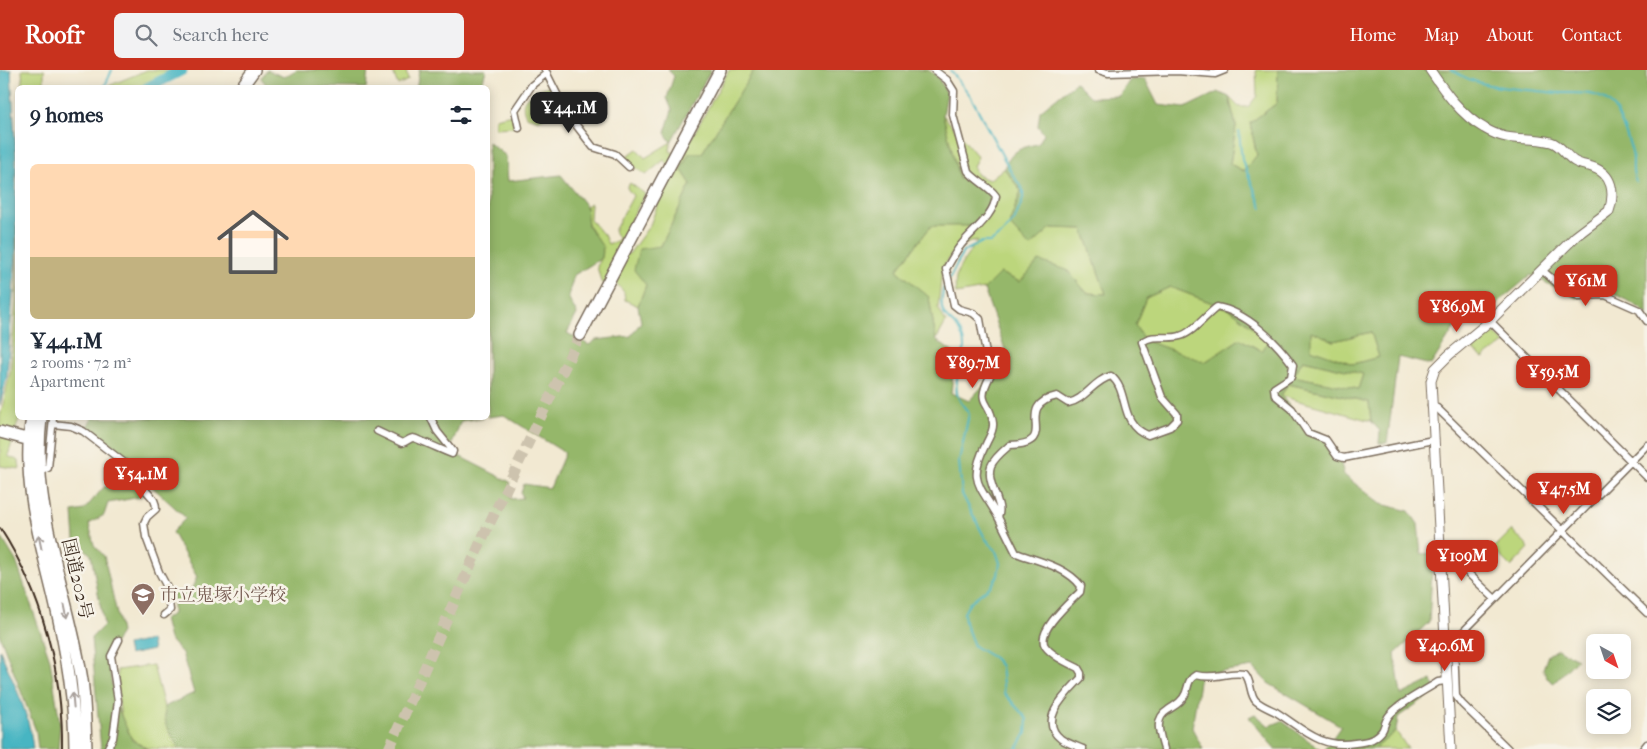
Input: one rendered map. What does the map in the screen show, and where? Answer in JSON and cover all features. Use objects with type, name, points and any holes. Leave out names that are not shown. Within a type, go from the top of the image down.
[{"type":"highway","points":[[243,85],[254,70]]},
{"type":"highway","points":[[580,335],[603,288],[720,70]]},
{"type":"highway","name":"国道202号","points":[[32,420],[34,474],[40,544],[70,674],[76,749]]},
{"type":"highway","name":"国道202号","points":[[33,441],[39,420]]},
{"type":"highway","points":[[2,432],[33,441]]},
{"type":"highway","name":"国道202号","points":[[34,474],[82,681],[86,749]]},
{"type":"street","points":[[934,70],[947,80],[954,91],[953,115],[968,171],[974,178],[992,190],[996,196],[995,204],[980,225],[959,246],[946,269],[954,304],[959,309],[973,313],[980,319],[985,357],[990,376],[983,391],[983,399],[993,422],[992,431],[977,463],[976,478],[983,497],[989,501],[1016,553],[1066,572],[1074,577],[1081,586],[1080,592],[1046,628],[1043,637],[1045,646],[1078,668],[1081,673],[1081,678],[1058,703],[1054,710],[1053,722],[1056,733],[1061,738],[1083,749]]},
{"type":"street","points":[[1098,70],[1108,73],[1177,71],[1215,74],[1224,70]]},
{"type":"street","points":[[1430,70],[1457,106],[1483,128],[1508,139],[1551,142],[1560,147],[1579,164],[1601,172],[1608,179],[1613,190],[1609,210],[1576,236],[1543,271],[1435,369],[1431,381],[1451,749]]},
{"type":"street","points":[[519,128],[516,110],[532,85],[546,72],[566,112],[593,147],[615,154],[629,167]]},
{"type":"street","points":[[1543,271],[1565,290],[1579,296],[1605,295],[1639,310],[1647,321]]},
{"type":"street","points":[[998,517],[1000,507],[991,487],[990,467],[996,458],[1010,446],[1026,445],[1034,440],[1036,432],[1034,415],[1037,408],[1049,398],[1057,396],[1068,403],[1074,402],[1104,378],[1111,376],[1117,381],[1127,417],[1142,432],[1148,435],[1170,427],[1177,420],[1176,414],[1162,397],[1142,342],[1149,337],[1181,336],[1194,328],[1202,317],[1217,307],[1231,309],[1278,344],[1293,365],[1291,378],[1274,388],[1275,395],[1292,409],[1308,433],[1326,440],[1337,456],[1344,458],[1433,440]]},
{"type":"street","points":[[1490,320],[1647,477]]},
{"type":"street","points":[[1431,405],[1437,408],[1647,613]]},
{"type":"street","points":[[377,431],[402,443],[412,438],[418,438],[431,446],[452,454],[452,451],[431,420]]},
{"type":"street","points":[[34,474],[48,468],[53,421],[83,431],[135,471],[141,479],[144,489],[152,496],[156,509],[147,517],[144,523],[146,537],[170,595],[170,610],[164,615]]},
{"type":"street","points":[[1508,749],[1456,696],[1454,645],[1457,638],[1647,445]]},
{"type":"street","points":[[1439,549],[1446,552],[1495,599]]},
{"type":"street","points":[[107,749],[113,738],[118,701],[111,656],[119,640]]},
{"type":"street","points":[[1164,749],[1158,727],[1160,718],[1177,705],[1185,695],[1186,685],[1190,678],[1196,675],[1210,678],[1235,672],[1245,674],[1250,680],[1253,697],[1258,702],[1309,736],[1323,742],[1350,744],[1372,740],[1385,728],[1388,717],[1396,710],[1438,682],[1446,681]]},
{"type":"street","points":[[1642,749],[1647,744]]},
{"type":"green space","points":[[22,70],[44,70],[44,85],[23,85]]},
{"type":"green space","points":[[147,70],[175,70],[144,85],[111,85]]},
{"type":"green space","points":[[267,70],[284,77],[296,70],[368,70],[366,85],[266,85],[261,78]]},
{"type":"green space","points":[[392,70],[406,70],[408,80],[398,85]]},
{"type":"green space","points":[[419,70],[486,70],[482,85],[417,85]]},
{"type":"green space","points":[[668,70],[711,70],[671,142],[665,133],[672,110],[667,98],[674,76]]},
{"type":"green space","points":[[729,70],[754,70],[702,153],[689,153],[681,169],[691,184],[661,246],[638,306],[625,300],[624,292],[616,283],[611,287],[601,282],[597,266],[603,254],[601,245],[588,224],[586,206],[591,203],[590,220],[604,235],[608,244],[619,240],[614,231],[633,196],[627,188],[630,183],[645,194],[620,240],[619,248],[629,254],[650,225],[671,168],[664,160],[646,175],[623,159],[637,149],[645,158],[671,142],[670,151],[681,157]]},
{"type":"green space","points":[[754,70],[928,70],[937,76],[947,93],[943,115],[959,179],[994,190],[978,226],[931,226],[897,270],[929,297],[936,340],[955,354],[951,393],[969,401],[1008,358],[984,289],[1000,273],[1020,282],[1039,261],[1067,270],[1087,293],[1106,294],[1083,229],[1051,228],[1030,247],[1009,224],[1021,191],[1004,168],[1017,151],[1038,144],[1044,134],[1038,126],[1040,111],[1076,82],[1091,97],[1119,96],[1130,80],[1145,79],[1158,105],[1185,108],[1218,92],[1229,97],[1236,126],[1230,164],[1244,171],[1257,155],[1250,123],[1277,103],[1278,70],[1647,70],[1647,315],[1640,308],[1607,289],[1576,298],[1531,275],[1478,319],[1463,314],[1431,365],[1398,357],[1387,443],[1379,443],[1380,431],[1371,421],[1369,402],[1288,384],[1281,395],[1305,428],[1321,432],[1338,452],[1344,475],[1381,504],[1409,511],[1418,524],[1421,554],[1433,553],[1429,622],[1395,654],[1401,695],[1432,680],[1435,691],[1398,717],[1396,731],[1374,749],[1325,749],[1341,726],[1268,683],[1253,667],[1200,675],[1192,728],[1203,749],[179,749],[166,726],[164,707],[194,693],[182,653],[169,639],[164,619],[173,614],[173,592],[191,590],[197,577],[172,532],[186,518],[146,481],[140,497],[108,503],[104,515],[89,524],[94,545],[104,556],[121,632],[107,656],[115,702],[132,740],[148,749],[101,749],[91,638],[104,625],[91,555],[75,540],[73,512],[84,510],[104,487],[120,483],[129,461],[88,426],[91,420],[469,420],[461,421],[449,451],[510,482],[511,499],[523,498],[521,493],[524,484],[550,488],[565,453],[504,415],[490,417],[490,144],[506,156],[508,181],[561,175],[586,206],[588,226],[603,247],[602,258],[574,275],[568,297],[577,314],[567,333],[589,345],[596,340],[631,336],[641,322],[638,306],[646,285],[634,270],[639,249],[661,246],[691,184],[681,169],[689,153],[702,153]],"holes":[[[1170,287],[1231,310],[1269,340],[1262,351],[1240,339],[1205,362],[1144,340],[1135,325],[1146,298]],[[1311,331],[1334,341],[1371,332],[1379,357],[1353,364],[1311,349]],[[1303,360],[1363,374],[1358,389],[1293,376]]]},
{"type":"green space","points":[[1256,70],[1278,70],[1277,103],[1250,123],[1257,156],[1244,171],[1230,164],[1236,126],[1229,97],[1239,107],[1248,107],[1257,96]]},
{"type":"green space","points":[[551,85],[562,110],[539,120],[526,116],[524,104],[529,95]]},
{"type":"green space","points":[[512,114],[514,127],[495,128],[495,118]]},
{"type":"green space","points":[[943,115],[978,157],[973,166],[977,175],[989,180],[1004,168],[1021,191],[1009,224],[1031,246],[1051,228],[1083,229],[1106,294],[1087,293],[1067,270],[1020,282],[1000,273],[984,289],[956,294],[955,285],[958,271],[977,240],[956,247],[942,270],[938,308],[946,322],[936,340],[929,298],[897,270],[931,226],[978,225],[994,190],[959,179]]},
{"type":"green space","points":[[1170,287],[1231,310],[1270,340],[1262,351],[1240,339],[1205,362],[1143,340],[1135,325],[1146,298]]},
{"type":"green space","points":[[15,315],[15,420],[18,420],[8,456],[19,461],[20,469],[0,466],[0,417],[10,373]]},
{"type":"green space","points":[[1489,328],[1505,343],[1483,358],[1468,346]]},
{"type":"green space","points":[[1311,330],[1334,341],[1371,332],[1379,357],[1353,364],[1310,349]]},
{"type":"green space","points":[[1303,360],[1363,374],[1358,389],[1292,376]]},
{"type":"green space","points":[[1288,384],[1369,402],[1371,421],[1281,396]]},
{"type":"green space","points":[[1512,530],[1529,548],[1511,567],[1493,549]]},
{"type":"green space","points":[[0,535],[16,561],[50,660],[60,724],[58,749],[38,749],[36,731],[0,636]]},
{"type":"green space","points":[[1557,649],[1577,659],[1554,683],[1547,678],[1543,669],[1548,655]]},
{"type":"green space","points":[[153,665],[164,707],[166,726],[179,749],[147,748],[137,743],[124,726],[119,704],[117,670]]},
{"type":"green space","points":[[1255,714],[1269,726],[1282,721],[1320,749],[1275,749],[1249,717]]},
{"type":"green space","points":[[1396,731],[1408,749],[1374,749]]},
{"type":"water","points":[[0,70],[11,70],[15,139],[15,266],[7,377],[0,405]]},
{"type":"water","points":[[151,640],[153,650],[129,655],[127,645]]},
{"type":"water","points":[[0,650],[25,711],[33,749],[0,749]]},
{"type":"waterway","points":[[105,85],[112,70]]},
{"type":"waterway","points":[[153,85],[182,70]]},
{"type":"waterway","points":[[950,70],[970,95],[1011,172],[1023,190],[1023,199],[1015,219],[1005,231],[991,242],[982,242],[963,252],[950,278]]},
{"type":"waterway","points":[[1452,70],[1474,81],[1498,87],[1586,94],[1603,98],[1611,104],[1624,129],[1633,155],[1633,171],[1636,182]]},
{"type":"waterway","points":[[1239,132],[1242,160],[1262,208]]},
{"type":"waterway","points":[[947,282],[943,289],[942,305],[946,316],[960,332],[963,339],[964,353],[956,386],[959,399],[969,414],[959,461],[962,494],[985,538],[996,551],[1000,563],[998,575],[992,585],[970,602],[964,613],[965,623],[974,646],[994,658],[1001,666],[1004,693],[1027,719],[1026,733],[1017,749]]},
{"type":"tunnel","points":[[389,749],[483,537],[580,335]]},
{"type":"railway","points":[[0,528],[28,579],[47,634],[59,691],[62,749]]},
{"type":"place","name":"市立鬼塚小学校","points":[[143,616]]}]
